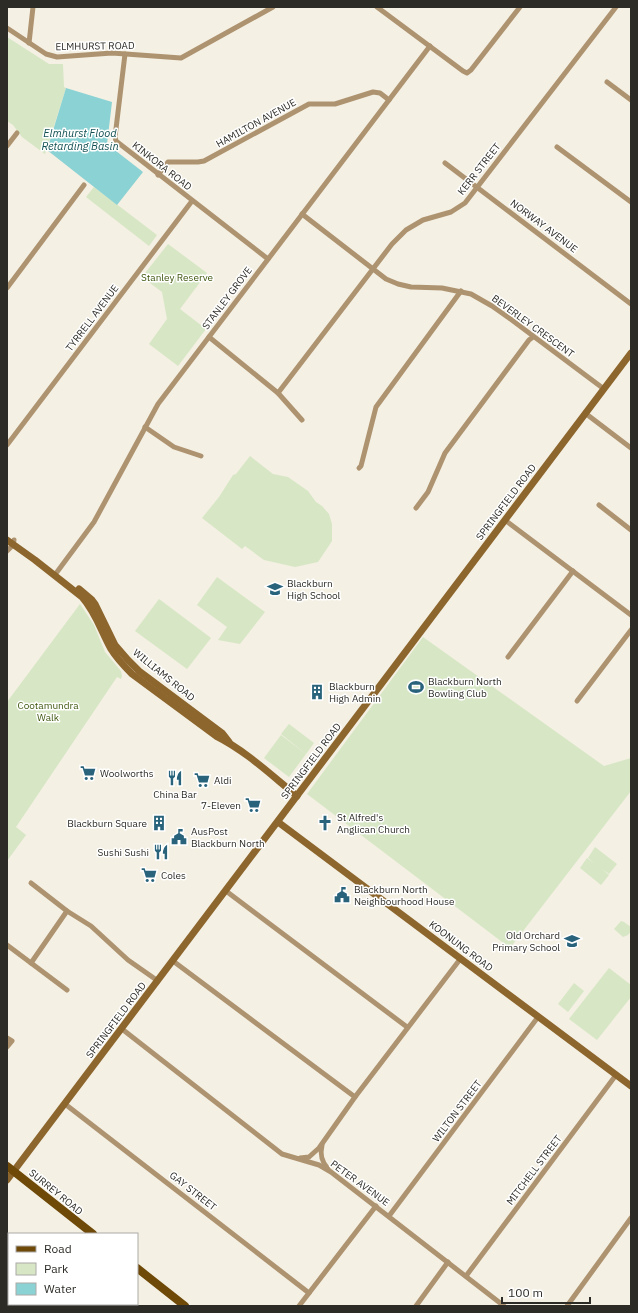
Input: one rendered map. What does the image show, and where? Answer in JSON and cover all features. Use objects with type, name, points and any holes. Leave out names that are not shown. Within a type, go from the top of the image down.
[{"type":"main road","name":"SPRINGFIELD ROAD","points":[[7,1180],[10,1169],[65,1104],[631,353]]},
{"type":"main road","name":"WILLIAMS ROAD","points":[[9,540],[41,562],[83,595],[101,614],[110,636],[122,654],[139,671],[171,694],[186,710]]},
{"type":"main road","name":"WILLIAMS ROAD","points":[[90,602],[112,650],[132,674],[161,695],[186,710],[205,724],[216,736],[230,743],[298,796]]},
{"type":"main road","points":[[161,695],[171,694]]},
{"type":"main road","name":"KOONUNG ROAD","points":[[278,822],[631,1086]]},
{"type":"main road","name":"SURREY ROAD","points":[[10,1169],[92,1233]]},
{"type":"main road","points":[[138,1269],[185,1306]]},
{"type":"street","points":[[29,43],[33,7]]},
{"type":"street","name":"ELMHURST ROAD","points":[[7,28],[46,54],[57,57],[125,54],[181,58],[273,7]]},
{"type":"street","points":[[377,7],[462,71],[467,73],[471,70],[517,8]]},
{"type":"street","name":"KERR STREET","points":[[278,393],[392,244],[406,230],[423,220],[451,212],[465,203],[616,7]]},
{"type":"street","name":"STANLEY GROVE","points":[[56,574],[94,522],[158,404],[430,46]]},
{"type":"street","name":"KINKORA ROAD","points":[[125,54],[115,137],[116,141],[268,259]]},
{"type":"street","points":[[607,82],[631,100]]},
{"type":"street","name":"HAMILTON AVENUE","points":[[158,175],[168,162],[204,161],[309,104],[335,104],[373,92],[380,93],[389,100]]},
{"type":"street","points":[[7,146],[16,133]]},
{"type":"street","points":[[557,147],[631,202]]},
{"type":"street","name":"NORWAY AVENUE","points":[[445,163],[631,304]]},
{"type":"street","points":[[7,288],[84,185]]},
{"type":"street","name":"TYRRELL AVENUE","points":[[7,446],[192,201]]},
{"type":"street","name":"BEVERLEY CRESCENT","points":[[302,214],[386,279],[398,284],[420,288],[442,288],[460,291],[471,294],[492,306],[604,389]]},
{"type":"street","points":[[359,468],[361,466],[376,407],[460,291]]},
{"type":"street","points":[[209,337],[278,393],[302,420]]},
{"type":"street","points":[[416,508],[428,492],[444,453],[529,340],[533,337]]},
{"type":"street","points":[[585,413],[631,448]]},
{"type":"street","points":[[145,427],[174,447],[201,456]]},
{"type":"street","points":[[598,506],[631,530]]},
{"type":"street","points":[[505,520],[631,615]]},
{"type":"street","points":[[7,552],[9,540]]},
{"type":"street","points":[[508,657],[573,572]]},
{"type":"street","points":[[577,701],[631,630]]},
{"type":"street","points":[[31,883],[67,911],[91,926],[128,960],[158,981]]},
{"type":"street","points":[[226,891],[407,1027]]},
{"type":"street","points":[[31,963],[67,911]]},
{"type":"street","points":[[7,945],[67,990]]},
{"type":"street","points":[[299,1159],[309,1157],[322,1144],[355,1097],[460,958]]},
{"type":"street","points":[[173,961],[355,1097]]},
{"type":"street","name":"WILTON STREET","points":[[389,1216],[538,1017]]},
{"type":"street","name":"PETER AVENUE","points":[[122,1029],[282,1154],[319,1165],[331,1172],[504,1306]]},
{"type":"street","points":[[7,1038],[12,1041],[7,1047]]},
{"type":"street","name":"MITCHELL STREET","points":[[466,1276],[616,1075]]},
{"type":"street","name":"GAY STREET","points":[[65,1104],[309,1293]]},
{"type":"street","points":[[322,1144],[320,1153],[322,1160],[331,1172]]},
{"type":"street","points":[[299,1306],[376,1206]]},
{"type":"street","points":[[568,1306],[631,1218]]},
{"type":"street","points":[[416,1306],[448,1262]]},
{"type":"green space","points":[[7,37],[49,64],[63,64],[64,87],[66,88],[45,154],[22,137],[13,125],[7,121]]},
{"type":"green space","points":[[94,187],[157,235],[149,246],[86,197]]},
{"type":"green space","name":"Stanley Reserve","points":[[168,244],[207,273],[180,309],[206,329],[178,366],[149,344],[167,319],[162,292],[142,277]]},
{"type":"green space","points":[[250,456],[273,474],[288,477],[308,491],[316,502],[329,514],[332,524],[332,541],[318,562],[295,567],[264,560],[245,546],[242,549],[202,518],[219,497],[233,475],[236,474]]},
{"type":"green space","points":[[217,577],[265,612],[240,644],[218,640],[227,627],[197,605]]},
{"type":"green space","points":[[159,599],[211,638],[187,669],[135,631]]},
{"type":"green space","name":"Cootamundra Walk","points":[[80,604],[94,625],[105,652],[121,671],[122,676],[121,679],[117,677],[16,827],[26,835],[7,861],[7,702]]},
{"type":"green space","points":[[423,637],[604,766],[631,758],[631,791],[510,948],[307,794]]},
{"type":"green space","points":[[289,724],[314,743],[306,754],[281,734]]},
{"type":"green space","points":[[281,735],[306,754],[289,777],[264,758]]},
{"type":"green space","points":[[595,847],[617,864],[609,874],[602,869],[609,875],[601,885],[580,868],[587,858],[594,863],[588,858]]},
{"type":"green space","points":[[621,921],[631,927],[631,931],[628,935],[623,937],[614,929]]},
{"type":"green space","points":[[609,968],[631,985],[631,997],[597,1040],[569,1019]]},
{"type":"green space","points":[[574,983],[584,991],[568,1012],[558,1004]]},
{"type":"water","name":"Elmhurst Flood Retarding Basin","points":[[66,88],[112,102],[107,144],[143,172],[117,205],[47,150]]},
{"type":"place","name":"Blackburn High School","points":[[275,589]]},
{"type":"place","name":"Blackburn North Bowling Club","points":[[416,687]]},
{"type":"place","name":"Blackburn High Admin","points":[[317,692]]},
{"type":"place","name":"Woolworths","points":[[88,773]]},
{"type":"place","name":"China Bar","points":[[175,778]]},
{"type":"place","name":"Aldi","points":[[202,780]]},
{"type":"place","name":"7-Eleven","points":[[253,805]]},
{"type":"place","name":"Blackburn Square","points":[[159,823]]},
{"type":"place","name":"St Alfred's Anglican Church","points":[[325,823]]},
{"type":"place","name":"AusPost Blackburn North","points":[[179,837]]},
{"type":"place","name":"Sushi Sushi","points":[[161,852]]},
{"type":"place","name":"Coles","points":[[149,875]]},
{"type":"place","name":"Blackburn North Neighbourhood House","points":[[342,895]]},
{"type":"place","name":"Old Orchard Primary School","points":[[572,941]]}]
